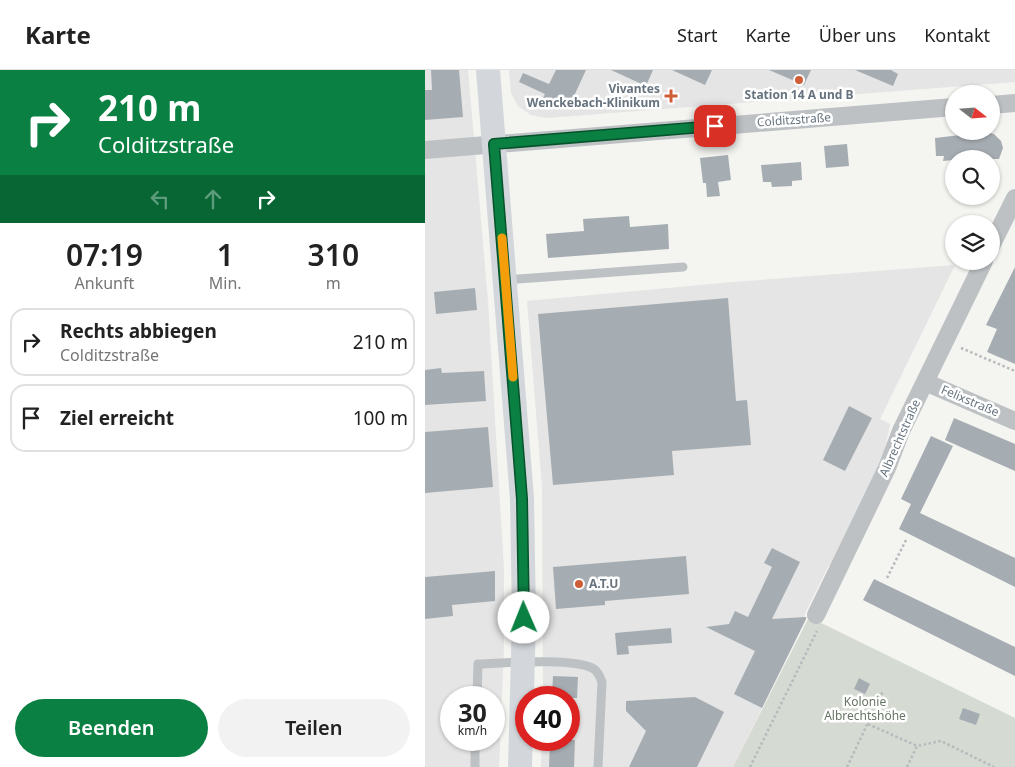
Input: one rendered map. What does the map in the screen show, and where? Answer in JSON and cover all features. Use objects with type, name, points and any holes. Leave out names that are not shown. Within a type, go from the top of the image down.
[{"type":"street","points":[[488,70],[522,499],[523,662],[520,767]]},
{"type":"street","points":[[1000,104],[1015,103]]},
{"type":"street","name":"Colditzstraße","points":[[425,150],[945,109]]},
{"type":"street","points":[[1000,228],[1015,198]]},
{"type":"street","name":"Albrechtstraße","points":[[816,615],[887,468],[901,431],[980,270]]},
{"type":"street","name":"Felixstraße","points":[[925,382],[1015,421]]},
{"type":"lane","points":[[505,280],[683,267]]},
{"type":"lane","points":[[477,686],[478,664],[523,662],[579,664],[595,670],[602,682],[598,767]]},
{"type":"lane","points":[[475,751],[475,767]]},
{"type":"path","points":[[961,348],[1015,371]]},
{"type":"path","points":[[887,578],[906,540]]},
{"type":"path","points":[[750,767],[818,630],[816,615]]},
{"type":"path","points":[[847,767],[883,691]]},
{"type":"path","points":[[868,724],[917,746],[941,741],[993,767]]},
{"type":"path","points":[[907,767],[917,746]]},
{"type":"shaded area","points":[[425,70],[468,70],[488,301],[504,570],[502,686],[440,686],[440,751],[500,751],[499,767],[425,767]]},
{"type":"shaded area","name":"Vivantes Wenckebach-Klinikum","points":[[509,70],[1015,70],[1015,82],[945,85],[945,87],[547,118],[531,115],[518,106],[511,93]]},
{"type":"shaded area","points":[[945,266],[945,270],[953,270],[880,419],[890,424],[882,465],[833,567],[829,565],[806,611],[804,617],[807,617],[733,767],[541,767],[542,751],[580,751],[580,686],[543,686],[542,487],[527,301],[733,282]]},
{"type":"green space","name":"Kolonie Albrechtshöhe","points":[[809,617],[1015,718],[1015,767],[733,767]]},
{"type":"building","points":[[431,70],[459,70],[463,117],[425,120],[425,90],[432,90]]},
{"type":"building","points":[[556,70],[586,70],[568,109],[543,98],[545,94],[519,82],[523,73],[549,84]]},
{"type":"building","points":[[611,70],[653,70],[646,86]]},
{"type":"building","points":[[672,70],[712,70],[705,85]]},
{"type":"building","name":"Station 14 A und B","points":[[769,70],[811,70],[804,85]]},
{"type":"building","points":[[855,70],[891,70],[898,74],[893,86]]},
{"type":"building","points":[[945,137],[945,140],[1000,140],[1003,148],[1000,156],[1000,150],[945,150],[945,161],[943,161],[944,156],[936,156],[935,138]]},
{"type":"building","points":[[847,144],[849,166],[826,168],[824,146]]},
{"type":"building","points":[[728,155],[731,180],[718,182],[720,196],[707,197],[700,158]]},
{"type":"building","points":[[801,162],[802,180],[792,181],[792,186],[772,187],[771,182],[763,182],[761,165]]},
{"type":"building","points":[[629,216],[630,227],[668,224],[669,249],[548,258],[546,234],[584,231],[583,219]]},
{"type":"building","points":[[1015,267],[1015,364],[987,352],[997,329],[986,325]]},
{"type":"building","points":[[475,288],[477,310],[436,314],[434,292]]},
{"type":"building","points":[[728,298],[736,401],[747,400],[751,445],[672,451],[674,475],[553,485],[538,314]]},
{"type":"building","points":[[441,368],[442,373],[484,371],[486,401],[425,405],[425,370]]},
{"type":"building","points":[[849,406],[872,418],[845,471],[823,460]]},
{"type":"building","points":[[954,418],[1015,444],[1015,471],[945,440]]},
{"type":"building","points":[[488,427],[493,487],[425,493],[425,432]]},
{"type":"building","points":[[931,436],[953,446],[920,513],[1015,558],[1015,587],[899,529],[911,504],[901,499]]},
{"type":"building","points":[[772,548],[800,562],[772,619],[806,617],[806,619],[762,708],[734,694],[755,651],[706,627],[729,624],[735,611],[748,617],[772,567],[764,563]]},
{"type":"building","points":[[686,556],[689,594],[605,601],[605,605],[556,609],[553,567]]},
{"type":"building","points":[[495,571],[495,601],[452,605],[453,616],[425,619],[425,577]]},
{"type":"building","points":[[874,579],[1015,647],[1015,676],[863,600]]},
{"type":"building","points":[[671,628],[672,643],[628,646],[629,654],[617,655],[615,633]]},
{"type":"building","points":[[553,676],[578,677],[578,686],[553,686]]},
{"type":"building","points":[[859,678],[870,684],[865,694],[854,689]]},
{"type":"building","points":[[695,697],[724,712],[697,767],[629,767],[646,731],[626,711],[626,701]]},
{"type":"building","points":[[963,708],[980,714],[976,725],[959,719]]},
{"type":"building","points":[[550,751],[575,751],[574,767],[549,767]]},
{"type":"slow traffic","points":[[502,238],[513,377]]},
{"type":"place","name":"Station 14 A und B","points":[[799,80]]},
{"type":"place","name":"Vivantes Wenckebach-Klinikum","points":[[671,96]]},
{"type":"place","name":"A.T.U","points":[[579,584]]},
{"type":"route","points":[[524,618],[522,499],[494,144],[715,126]]}]
